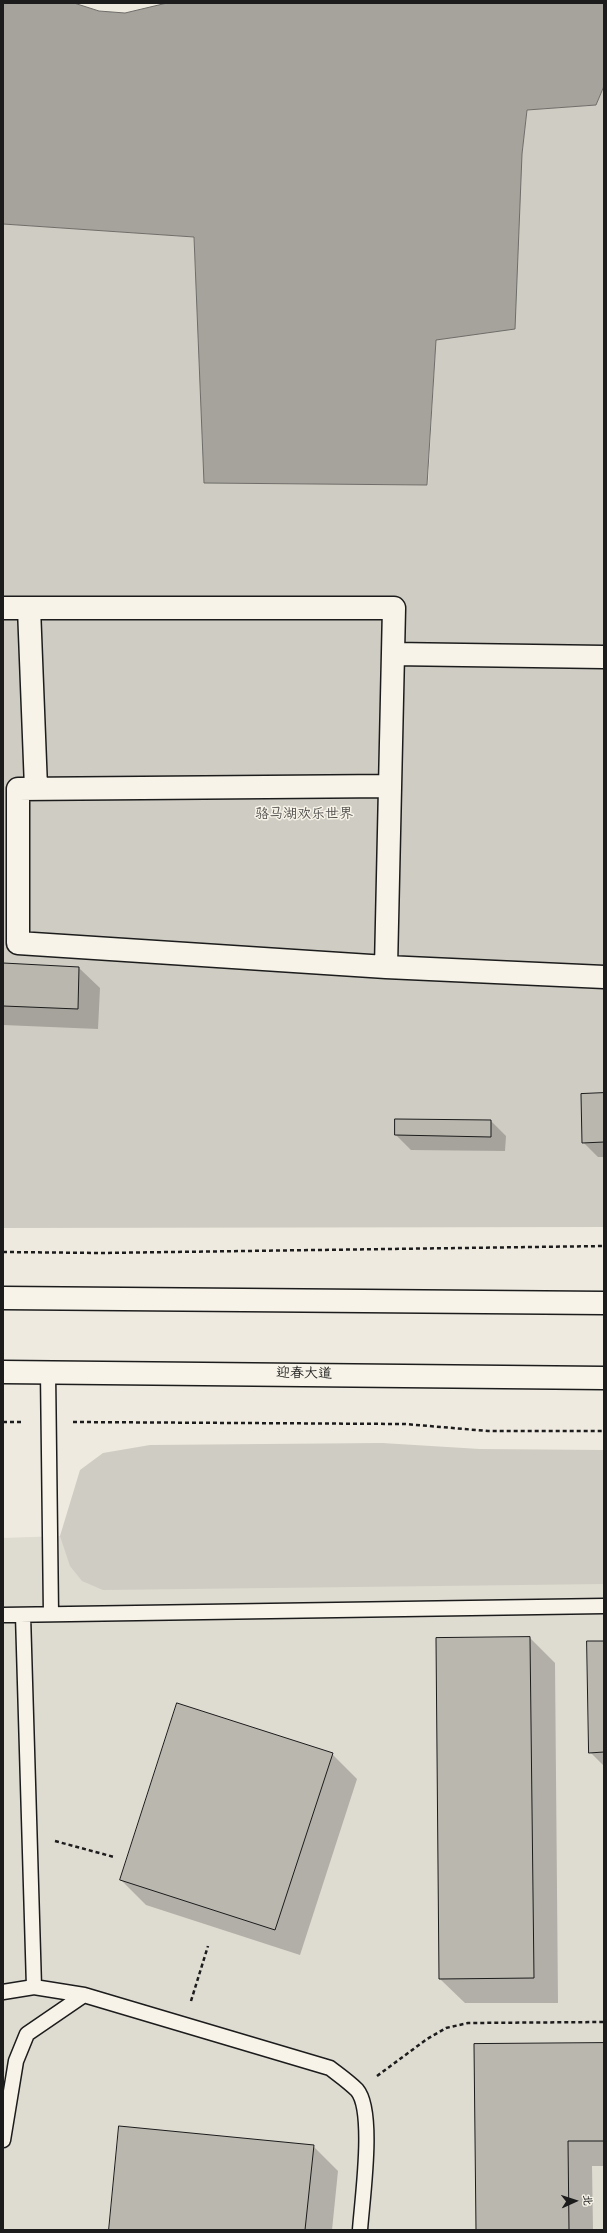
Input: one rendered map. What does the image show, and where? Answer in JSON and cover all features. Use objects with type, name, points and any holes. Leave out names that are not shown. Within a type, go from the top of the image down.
[{"type":"street","points":[[3,608],[394,608],[386,967]]},
{"type":"street","points":[[29,608],[36,788]]},
{"type":"street","points":[[393,654],[604,657]]},
{"type":"street","points":[[390,786],[18,788],[10,856],[18,943],[386,967],[604,977]]},
{"type":"street","points":[[3,1298],[604,1303]]},
{"type":"street","name":"迎春大道","points":[[3,1372],[604,1378]]},
{"type":"lane","points":[[48,1372],[51,1614]]},
{"type":"lane","points":[[3,1615],[604,1606]]},
{"type":"lane","points":[[23,1615],[34,1986]]},
{"type":"lane","points":[[3,1992],[34,1986],[84,1995],[330,2068],[357,2091],[366,2110],[367,2131],[360,2230]]},
{"type":"lane","points":[[3,2140],[16,2061],[27,2034],[84,1995]]},
{"type":"path","points":[[3,1252],[100,1253],[604,1246]]},
{"type":"path","points":[[3,1422],[405,1424],[488,1431],[604,1431]]},
{"type":"path","points":[[30,1834],[114,1857]]},
{"type":"path","points":[[184,2024],[208,1946]]},
{"type":"path","points":[[357,2091],[427,2039],[446,2028],[468,2023],[604,2022]]},
{"type":"shaded area","points":[[3,3],[74,3],[99,11],[125,13],[167,3],[604,3],[604,86],[596,105],[527,110],[522,154],[515,329],[436,340],[427,485],[204,483],[194,237],[3,224]]},
{"type":"shaded area","points":[[60,1536],[604,1538],[604,2230],[3,2230],[3,1538]]},
{"type":"green space","name":"骆马湖欢乐世界","points":[[604,86],[604,1227],[3,1228],[3,224],[194,237],[205,483],[428,485],[436,340],[522,154],[527,110],[596,105]]},
{"type":"green space","points":[[382,1443],[480,1449],[604,1450],[604,1584],[103,1590],[82,1581],[70,1566],[60,1536],[80,1470],[103,1453],[150,1445]]},
{"type":"building","points":[[3,963],[79,967],[78,1009],[3,1006]]},
{"type":"building","points":[[604,1093],[604,1142],[582,1143],[581,1094]]},
{"type":"building","points":[[395,1119],[491,1120],[491,1137],[395,1135]]},
{"type":"building","points":[[530,1637],[534,1978],[439,1979],[436,1638]]},
{"type":"building","points":[[587,1641],[604,1641],[604,1752],[589,1753]]},
{"type":"building","points":[[177,1703],[333,1753],[275,1930],[120,1880]]},
{"type":"building","points":[[604,2043],[604,2141],[568,2141],[569,2230],[476,2230],[474,2044]]},
{"type":"building","points":[[119,2126],[314,2145],[305,2230],[109,2230]]}]
